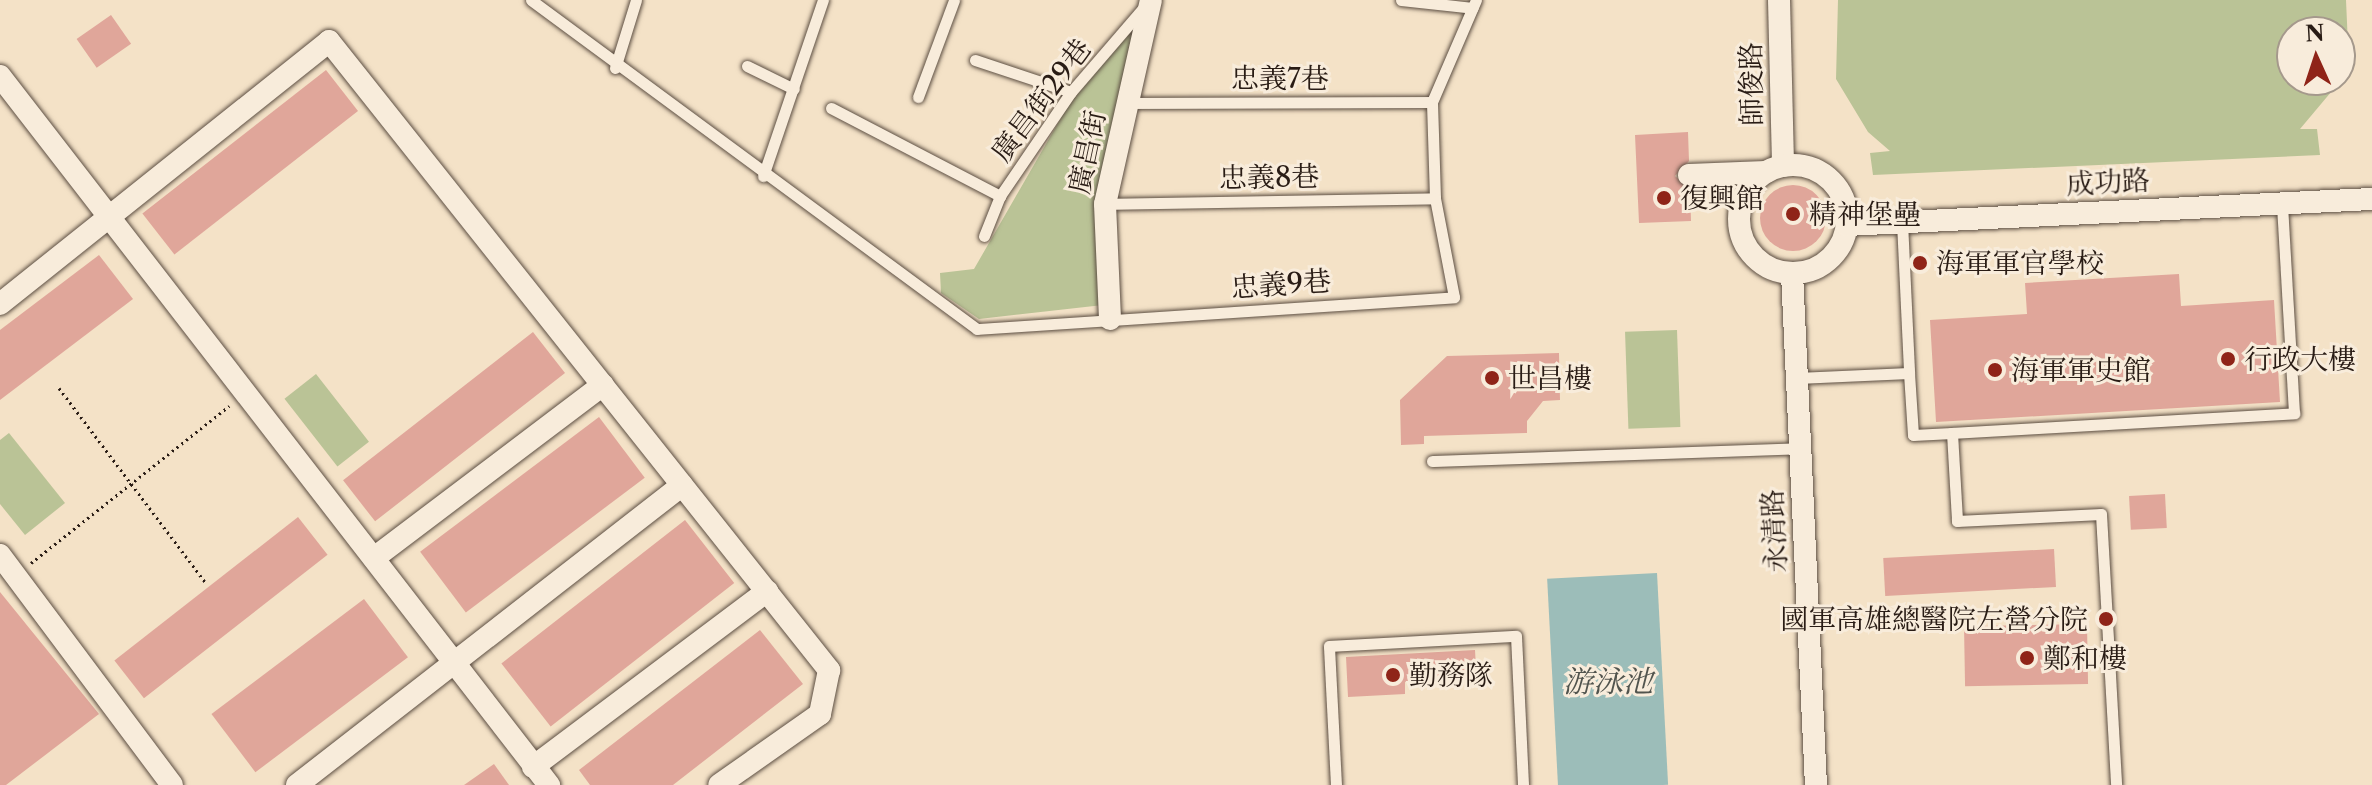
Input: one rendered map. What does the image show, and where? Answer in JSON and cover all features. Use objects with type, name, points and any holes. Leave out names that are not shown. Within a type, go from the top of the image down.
[{"type":"street","name":"廣昌街","points":[[1110,319],[1105,204],[1150,0]]},
{"type":"street","name":"師俊路","points":[[1774,169],[1779,0]]},
{"type":"street","points":[[0,304],[329,41],[829,670],[820,714],[719,785]]},
{"type":"street","points":[[0,76],[549,785]]},
{"type":"street","points":[[1689,175],[1774,169],[1830,179],[1847,225],[1835,254],[1792,273],[1759,262],[1740,233],[1743,198],[1774,169]]},
{"type":"street","name":"成功路","points":[[1847,225],[2372,199]]},
{"type":"street","name":"永清路","points":[[1792,273],[1816,785]]},
{"type":"street","points":[[374,558],[603,385]]},
{"type":"street","points":[[297,785],[682,485]]},
{"type":"street","points":[[0,555],[172,785]]},
{"type":"street","points":[[533,767],[767,591]]},
{"type":"lane","name":"忠義9巷","points":[[531,0],[615,68],[977,329],[1454,297],[1435,198]]},
{"type":"lane","points":[[615,68],[636,0]]},
{"type":"lane","points":[[763,176],[823,0]]},
{"type":"lane","points":[[918,97],[954,0]]},
{"type":"lane","name":"廣昌街29巷","points":[[984,236],[1000,196],[1071,92],[1150,0]]},
{"type":"lane","points":[[1401,0],[1475,4],[1432,102],[1435,198]]},
{"type":"lane","points":[[975,60],[1071,92]]},
{"type":"lane","points":[[747,66],[794,89]]},
{"type":"lane","name":"忠義7巷","points":[[1128,103],[1432,102]]},
{"type":"lane","points":[[831,108],[1000,196]]},
{"type":"lane","name":"忠義8巷","points":[[1105,204],[1435,198]]},
{"type":"lane","points":[[1902,222],[1913,435],[2294,413],[2282,203]]},
{"type":"lane","points":[[1797,378],[1909,373]]},
{"type":"lane","points":[[1952,433],[1957,521],[2101,514],[2116,785]]},
{"type":"lane","points":[[1432,461],[1801,448]]},
{"type":"lane","points":[[1336,785],[1329,646],[1516,636],[1523,785]]},
{"type":"path","points":[[59,388],[205,582]]},
{"type":"path","points":[[16,576],[244,394]]},
{"type":"green space","points":[[1838,0],[2346,0],[2347,16],[2276,16],[2276,96],[2328,96],[2300,129],[2317,129],[2320,155],[1873,175],[1870,153],[1890,151],[1868,132],[1836,79]]},
{"type":"green space","points":[[1141,20],[1103,305],[979,319],[941,293],[940,273],[974,269],[1069,104]]},
{"type":"green space","points":[[1677,330],[1680,427],[1628,429],[1625,332]]},
{"type":"green space","points":[[316,374],[369,442],[337,466],[284,399]]},
{"type":"green space","points":[[9,433],[65,503],[25,535],[0,504],[0,440]]},
{"type":"water","name":"游泳池","points":[[1657,573],[1668,785],[1558,785],[1547,579]]},
{"type":"building","points":[[111,15],[131,44],[97,68],[77,39]]},
{"type":"building","points":[[326,70],[358,111],[174,254],[142,213]]},
{"type":"building","name":"復興館","points":[[1688,132],[1689,161],[1675,176],[1690,189],[1691,221],[1639,223],[1635,135]]},
{"type":"building","name":"精神堡壘","points":[[1793,185],[1816,195],[1826,218],[1816,241],[1793,251],[1770,241],[1760,218],[1770,195]]},
{"type":"building","points":[[99,255],[133,299],[0,400],[0,330]]},
{"type":"building","points":[[2179,274],[2181,306],[2274,300],[2280,402],[1936,422],[1930,320],[2027,314],[2025,283]]},
{"type":"building","points":[[533,332],[565,373],[375,521],[343,480]]},
{"type":"building","name":"世昌樓","points":[[1559,353],[1560,400],[1543,401],[1527,421],[1527,433],[1424,436],[1424,444],[1401,445],[1400,400],[1447,356]]},
{"type":"building","points":[[599,417],[645,478],[466,613],[420,552]]},
{"type":"building","points":[[2165,494],[2167,528],[2131,530],[2129,496]]},
{"type":"building","points":[[298,517],[328,555],[144,698],[114,660]]},
{"type":"building","points":[[685,520],[734,583],[551,726],[501,663]]},
{"type":"building","points":[[2054,549],[2056,587],[1885,596],[1883,558]]},
{"type":"building","points":[[0,592],[99,714],[6,785],[0,785]]},
{"type":"building","points":[[364,599],[408,657],[255,772],[211,714]]},
{"type":"building","name":"鄭和樓","points":[[2087,624],[2088,684],[1965,686],[1964,626]]},
{"type":"building","points":[[760,630],[803,684],[673,785],[590,785],[579,770]]},
{"type":"building","name":"勤務隊","points":[[1475,650],[1476,668],[1405,682],[1405,694],[1348,697],[1346,657]]},
{"type":"building","points":[[494,764],[509,785],[464,785]]},
{"type":"place","name":"復興館","points":[[1664,198]]},
{"type":"place","name":"精神堡壘","points":[[1793,214]]},
{"type":"place","name":"海軍軍官學校","points":[[1920,263]]},
{"type":"place","name":"行政大樓","points":[[2228,359]]},
{"type":"place","name":"海軍軍史館","points":[[1995,370]]},
{"type":"place","name":"世昌樓","points":[[1492,378]]},
{"type":"place","name":"國軍高雄總醫院左營分院","points":[[2106,619]]},
{"type":"place","name":"鄭和樓","points":[[2027,658]]},
{"type":"place","name":"勤務隊","points":[[1393,675]]}]
